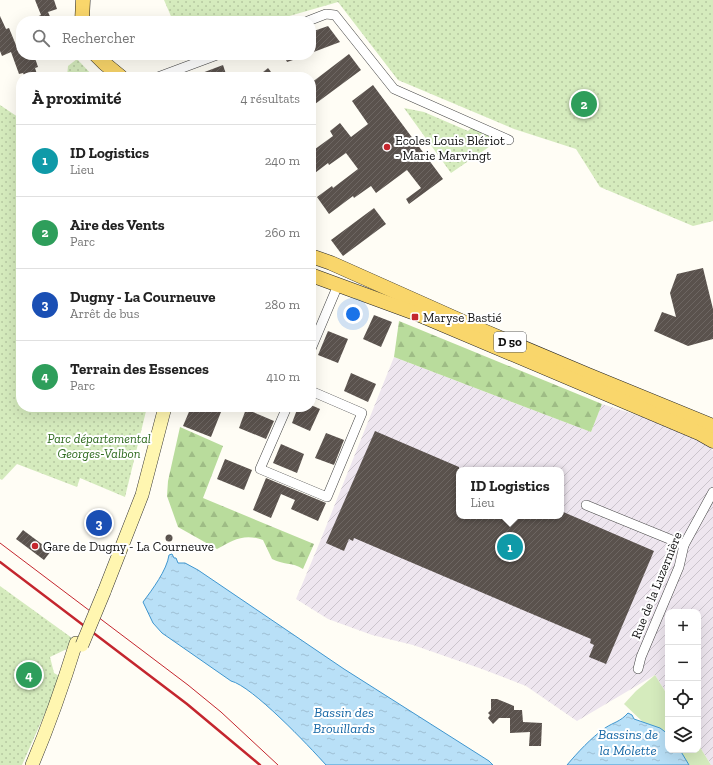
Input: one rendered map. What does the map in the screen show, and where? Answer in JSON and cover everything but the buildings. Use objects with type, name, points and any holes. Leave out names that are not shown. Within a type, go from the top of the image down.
[{"type":"main road","points":[[76,0],[76,16]]},
{"type":"main road","points":[[82,16],[83,0]]},
{"type":"main road","points":[[92,60],[104,72]]},
{"type":"main road","points":[[101,60],[115,72]]},
{"type":"main road","name":"D 50","points":[[316,258],[479,329],[713,426]]},
{"type":"main road","name":"D 50","points":[[316,277],[420,315],[713,441]]},
{"type":"main road","points":[[101,591],[133,508],[156,412]]},
{"type":"main road","points":[[32,765],[47,731],[79,644],[142,495],[164,412]]},
{"type":"street","points":[[316,18],[326,14],[335,15],[394,89],[509,140]]},
{"type":"street","points":[[171,72],[204,60]]},
{"type":"street","points":[[316,337],[338,284]]},
{"type":"street","points":[[285,412],[260,469],[327,497],[362,413],[316,393]]},
{"type":"street","name":"Rue de la Luzernière","points":[[638,669],[641,657],[679,567],[684,545],[713,492]]},
{"type":"street","points":[[586,505],[684,545]]},
{"type":"shaded area","points":[[394,357],[591,432],[602,404],[703,436],[713,451],[713,765],[711,765],[701,749],[701,609],[665,609],[665,691],[655,675],[577,721],[526,686],[413,645],[372,635],[328,619],[296,599]]},
{"type":"green space","points":[[164,0],[713,0],[713,221],[693,226],[600,187],[576,149],[514,129],[398,80],[338,2],[289,16],[171,16]]},
{"type":"green space","points":[[78,60],[89,72],[67,72],[68,66]]},
{"type":"green space","name":"Parc départemental Georges-Valbon","points":[[0,105],[16,116],[16,412],[146,412],[125,497],[80,478],[77,487],[17,464],[2,480],[0,479]]},
{"type":"green space","points":[[404,108],[424,112],[468,131],[472,127],[499,140],[451,173]]},
{"type":"green space","points":[[399,321],[602,404],[591,432],[394,357]]},
{"type":"green space","points":[[180,427],[223,446],[203,498],[314,544],[303,569],[295,565],[272,559],[263,540],[244,537],[234,540],[217,549],[178,527],[167,496],[168,481]]},
{"type":"green space","points":[[0,586],[72,638],[71,647],[50,657],[54,673],[61,677],[22,765],[0,765]]},
{"type":"green space","points":[[655,675],[665,691],[665,737],[645,724],[624,704],[636,691]]},
{"type":"green space","points":[[701,749],[711,765],[685,765],[677,753],[701,753]]},
{"type":"water","name":"Bassin des Brouillards","points":[[172,554],[178,563],[185,563],[198,570],[344,669],[493,765],[326,765],[266,705],[240,685],[231,681],[162,633],[153,623],[143,602],[155,586],[168,561],[169,555]]},
{"type":"water","name":"Bassins de la Molette","points":[[628,713],[632,715],[634,719],[660,728],[665,732],[665,753],[682,753],[689,765],[567,765],[595,736]]},
{"type":"tram line","points":[[0,543],[188,685],[221,712],[278,765]]},
{"type":"railway","points":[[0,562],[187,704],[260,765]]},
{"type":"place","name":"Aire des Vents","points":[[584,104]]},
{"type":"place","name":"Ecoles Louis Blériot - Marie Marvingt","points":[[387,147]]},
{"type":"place","name":"Maryse Bastié","points":[[415,317]]},
{"type":"place","name":"Dugny - La Courneuve","points":[[99,523]]},
{"type":"place","name":"Gare de Dugny - La Courneuve","points":[[35,546]]},
{"type":"place","name":"ID Logistics","points":[[510,547]]},
{"type":"place","name":"Terrain des Essences","points":[[29,675]]}]
